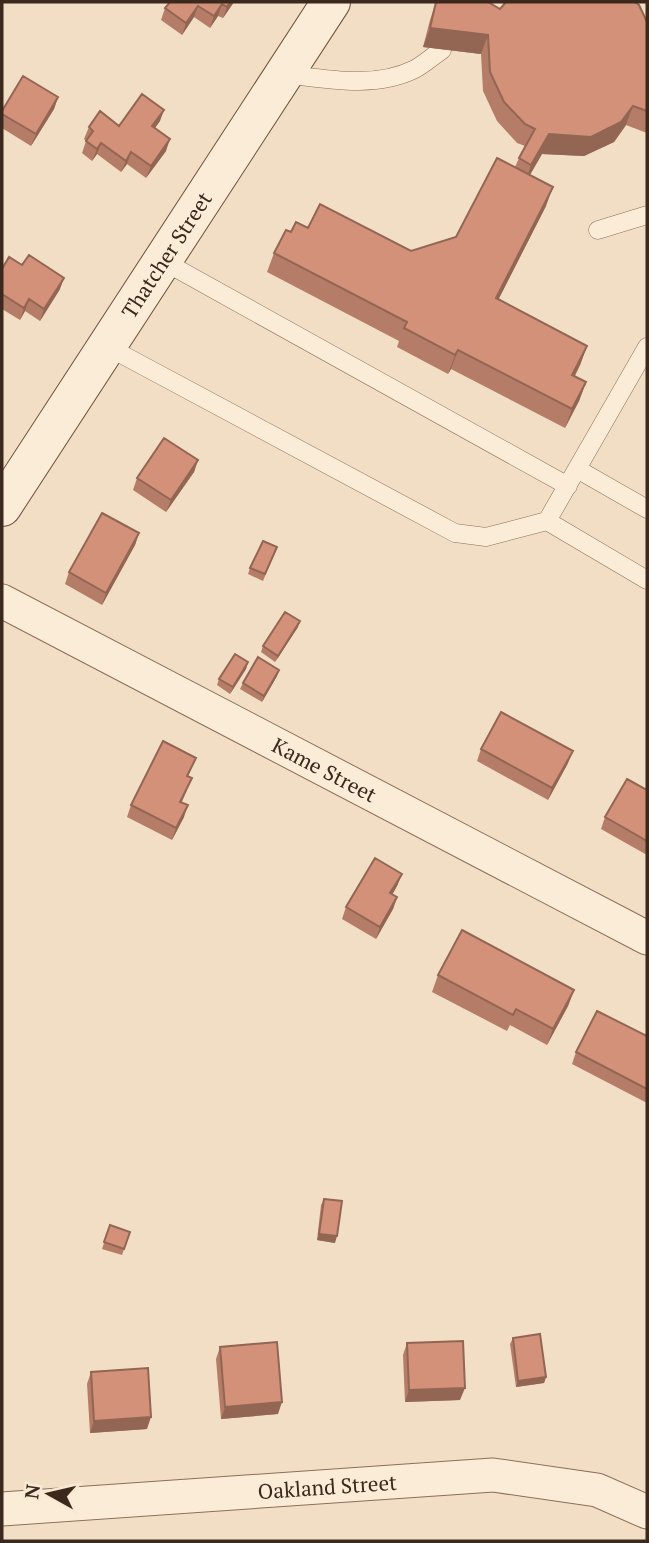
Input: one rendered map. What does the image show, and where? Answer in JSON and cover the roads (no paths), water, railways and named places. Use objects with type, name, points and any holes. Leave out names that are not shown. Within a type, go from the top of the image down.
[{"type":"street","name":"Thatcher Street","points":[[2,507],[331,2]]},
{"type":"street","name":"Kame Street","points":[[2,601],[647,938]]},
{"type":"street","name":"Oakland Street","points":[[2,1509],[493,1475],[597,1490],[647,1512]]},
{"type":"lane","points":[[285,74],[346,81],[381,79],[415,69],[442,50]]},
{"type":"lane","points":[[598,230],[647,215]]},
{"type":"lane","points":[[163,261],[568,485]]},
{"type":"lane","points":[[108,347],[454,533],[486,537],[547,521],[647,346]]},
{"type":"lane","points":[[577,469],[647,509]]},
{"type":"lane","points":[[547,521],[647,580]]}]
